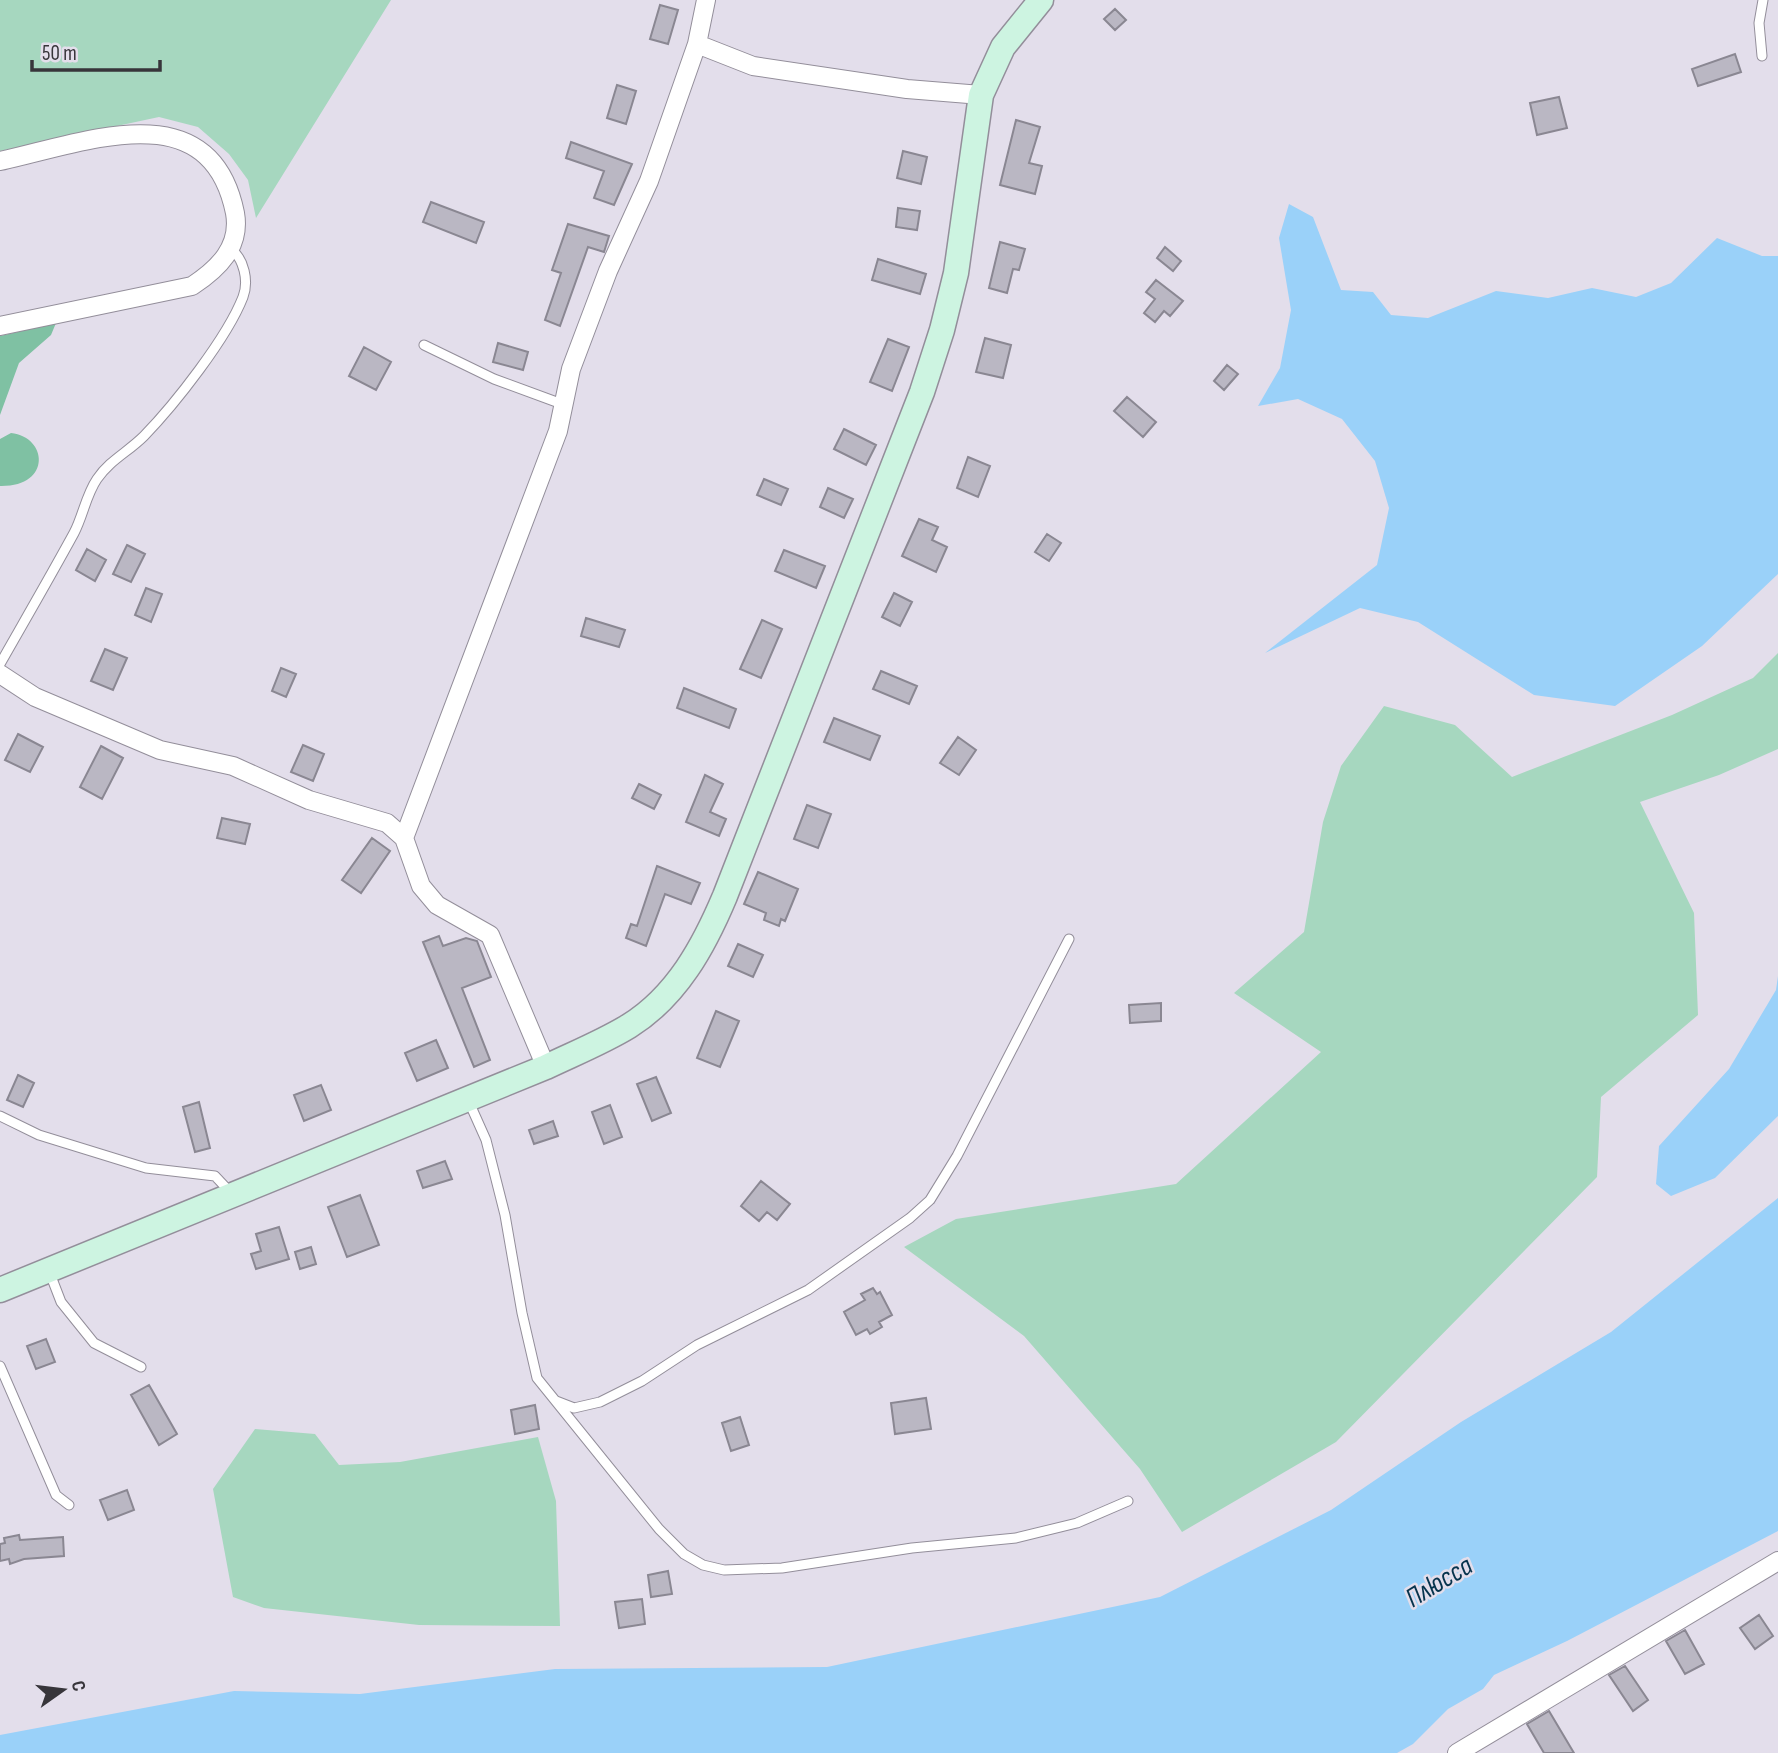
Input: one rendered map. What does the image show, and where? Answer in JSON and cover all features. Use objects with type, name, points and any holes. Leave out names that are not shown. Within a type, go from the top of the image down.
[{"type":"street","points":[[404,838],[558,431],[570,369],[608,271],[649,181],[697,44],[706,0]]},
{"type":"street","points":[[0,1290],[546,1067],[630,1026],[680,979],[706,940],[922,392],[956,273],[981,94],[1003,47],[1041,0]]},
{"type":"street","points":[[697,44],[753,66],[907,89],[981,94]]},
{"type":"street","points":[[0,161],[116,137],[157,132],[191,143],[217,165],[229,187],[236,217],[231,249],[216,270],[192,286],[0,326]]},
{"type":"street","points":[[0,674],[35,697],[160,750],[233,766],[309,800],[387,823],[404,838],[421,886],[437,905],[490,935],[546,1067]]},
{"type":"street","points":[[1457,1753],[1778,1561]]},
{"type":"lane","points":[[1762,56],[1759,23],[1763,0]]},
{"type":"lane","points":[[0,664],[75,530],[96,481],[112,460],[142,439],[183,393],[231,319],[244,295],[245,272],[240,255],[231,249]]},
{"type":"lane","points":[[425,345],[494,379],[562,404]]},
{"type":"lane","points":[[555,1400],[575,1408],[600,1402],[642,1381],[697,1345],[808,1290],[910,1218],[930,1200],[957,1156],[1069,939]]},
{"type":"lane","points":[[468,1100],[486,1140],[505,1215],[522,1313],[537,1378],[659,1529],[684,1554],[703,1565],[724,1570],[782,1568],[912,1548],[1016,1538],[1077,1523],[1128,1501]]},
{"type":"lane","points":[[0,1116],[39,1135],[146,1168],[215,1176],[234,1195]]},
{"type":"lane","points":[[48,1269],[61,1302],[94,1343],[141,1367]]},
{"type":"lane","points":[[0,1366],[56,1495],[69,1505]]},
{"type":"green space","points":[[0,0],[391,0],[256,218],[248,180],[229,154],[198,127],[159,117],[0,151]]},
{"type":"green space","points":[[56,323],[51,335],[19,363],[0,415],[0,336]]},
{"type":"green space","points":[[11,433],[23,436],[32,443],[39,461],[36,471],[29,479],[0,486],[0,439]]},
{"type":"green space","points":[[1778,653],[1778,749],[1719,775],[1640,802],[1694,913],[1698,1015],[1601,1097],[1597,1177],[1336,1442],[1182,1532],[1140,1469],[1024,1336],[904,1247],[956,1219],[1176,1184],[1321,1052],[1234,993],[1304,932],[1323,822],[1341,766],[1384,706],[1455,725],[1512,777],[1672,715],[1753,678]]},
{"type":"green space","points":[[255,1429],[315,1434],[339,1465],[400,1462],[538,1437],[556,1501],[560,1626],[419,1625],[264,1608],[233,1597],[213,1489]]},
{"type":"water","points":[[1289,204],[1313,217],[1341,290],[1373,292],[1391,315],[1428,318],[1496,291],[1548,298],[1592,288],[1636,297],[1671,283],[1717,238],[1762,256],[1778,256],[1778,574],[1702,646],[1615,706],[1534,695],[1418,622],[1360,608],[1265,653],[1377,565],[1389,508],[1375,461],[1342,419],[1298,399],[1258,406],[1280,368],[1291,310],[1279,238]]},
{"type":"water","points":[[1778,976],[1778,1116],[1715,1178],[1671,1196],[1656,1184],[1659,1146],[1729,1069],[1776,990]]},
{"type":"water","name":"Плюсса","points":[[1778,1198],[1778,1531],[1567,1641],[1494,1675],[1483,1689],[1448,1709],[1413,1744],[1397,1753],[0,1753],[0,1735],[234,1691],[360,1694],[555,1669],[827,1667],[1160,1597],[1331,1510],[1461,1422],[1611,1332]]},
{"type":"building","points":[[660,5],[678,10],[668,44],[650,39]]},
{"type":"building","points":[[1115,9],[1126,20],[1115,30],[1104,19]]},
{"type":"building","points":[[1735,54],[1741,72],[1698,86],[1692,69]]},
{"type":"building","points":[[617,85],[636,91],[626,124],[607,118]]},
{"type":"building","points":[[1559,97],[1567,128],[1537,135],[1530,103]]},
{"type":"building","points":[[1016,120],[1040,127],[1029,163],[1042,166],[1035,194],[1000,185]]},
{"type":"building","points":[[571,142],[632,164],[614,205],[594,198],[604,171],[566,158]]},
{"type":"building","points":[[903,151],[927,157],[921,184],[897,178]]},
{"type":"building","points":[[431,202],[484,222],[476,243],[423,222]]},
{"type":"building","points":[[898,208],[920,211],[917,230],[896,227]]},
{"type":"building","points":[[568,224],[609,236],[604,252],[588,247],[560,326],[545,320],[561,273],[552,270]]},
{"type":"building","points":[[1000,242],[1025,249],[1019,270],[1013,269],[1007,293],[989,288]]},
{"type":"building","points":[[1165,247],[1181,261],[1173,271],[1157,258]]},
{"type":"building","points":[[878,259],[926,274],[920,294],[872,280]]},
{"type":"building","points":[[1156,280],[1183,301],[1170,316],[1164,311],[1155,322],[1144,313],[1155,299],[1146,292]]},
{"type":"building","points":[[985,338],[1011,345],[1003,378],[976,372]]},
{"type":"building","points":[[888,339],[909,347],[892,391],[870,382]]},
{"type":"building","points":[[498,343],[528,352],[523,370],[493,362]]},
{"type":"building","points":[[364,347],[391,362],[376,390],[349,376]]},
{"type":"building","points":[[1227,365],[1238,374],[1224,390],[1214,381]]},
{"type":"building","points":[[1127,397],[1156,422],[1143,437],[1114,411]]},
{"type":"building","points":[[844,429],[876,445],[866,465],[834,449]]},
{"type":"building","points":[[968,457],[990,466],[978,497],[957,488]]},
{"type":"building","points":[[764,479],[788,489],[781,505],[757,495]]},
{"type":"building","points":[[828,488],[853,499],[844,518],[820,507]]},
{"type":"building","points":[[919,519],[938,527],[932,540],[947,547],[936,572],[902,556]]},
{"type":"building","points":[[1047,534],[1061,543],[1049,561],[1035,552]]},
{"type":"building","points":[[127,545],[145,554],[131,582],[113,574]]},
{"type":"building","points":[[87,549],[106,560],[95,581],[76,570]]},
{"type":"building","points":[[784,550],[825,566],[816,588],[775,571]]},
{"type":"building","points":[[146,588],[162,594],[151,622],[135,615]]},
{"type":"building","points":[[894,593],[912,602],[900,626],[882,617]]},
{"type":"building","points":[[586,618],[625,630],[619,647],[581,636]]},
{"type":"building","points":[[762,620],[782,629],[761,678],[740,669]]},
{"type":"building","points":[[105,649],[127,658],[113,690],[91,681]]},
{"type":"building","points":[[281,668],[296,674],[286,697],[272,691]]},
{"type":"building","points":[[881,671],[917,686],[909,704],[873,689]]},
{"type":"building","points":[[684,688],[736,709],[729,728],[677,708]]},
{"type":"building","points":[[834,718],[880,736],[870,760],[824,742]]},
{"type":"building","points":[[18,734],[43,747],[30,772],[5,760]]},
{"type":"building","points":[[958,737],[976,750],[959,775],[940,763]]},
{"type":"building","points":[[303,745],[324,754],[313,781],[291,772]]},
{"type":"building","points":[[101,746],[123,758],[102,799],[80,787]]},
{"type":"building","points":[[705,775],[723,784],[710,812],[726,819],[719,836],[686,822]]},
{"type":"building","points":[[639,784],[661,795],[654,809],[632,798]]},
{"type":"building","points":[[807,805],[831,814],[818,848],[794,839]]},
{"type":"building","points":[[222,818],[250,824],[245,844],[217,838]]},
{"type":"building","points":[[372,838],[390,851],[361,893],[342,880]]},
{"type":"building","points":[[657,866],[700,883],[691,904],[665,894],[646,946],[626,938],[631,924],[637,926]]},
{"type":"building","points":[[758,872],[798,889],[785,921],[781,919],[779,926],[764,920],[766,913],[744,904]]},
{"type":"building","points":[[439,936],[443,946],[466,938],[477,941],[491,977],[462,988],[490,1060],[474,1067],[423,942]]},
{"type":"building","points":[[738,944],[763,955],[753,977],[728,966]]},
{"type":"building","points":[[1161,1003],[1161,1021],[1130,1023],[1129,1005]]},
{"type":"building","points":[[716,1011],[739,1021],[720,1067],[697,1058]]},
{"type":"building","points":[[436,1040],[448,1068],[417,1081],[405,1053]]},
{"type":"building","points":[[18,1075],[34,1083],[23,1107],[7,1100]]},
{"type":"building","points":[[656,1077],[671,1113],[652,1121],[637,1084]]},
{"type":"building","points":[[321,1085],[331,1110],[304,1121],[294,1095]]},
{"type":"building","points":[[199,1102],[210,1148],[195,1152],[183,1107]]},
{"type":"building","points":[[610,1105],[622,1137],[604,1144],[592,1112]]},
{"type":"building","points":[[553,1121],[558,1136],[534,1144],[529,1130]]},
{"type":"building","points":[[445,1161],[452,1179],[423,1188],[417,1171]]},
{"type":"building","points":[[761,1181],[790,1204],[777,1220],[767,1212],[759,1221],[741,1206]]},
{"type":"building","points":[[360,1195],[379,1245],[347,1257],[328,1207]]},
{"type":"building","points":[[279,1227],[289,1259],[256,1269],[251,1254],[261,1251],[256,1234]]},
{"type":"building","points":[[311,1247],[316,1264],[300,1269],[295,1252]]},
{"type":"building","points":[[873,1288],[877,1294],[880,1292],[892,1315],[879,1322],[882,1327],[870,1334],[867,1329],[856,1335],[844,1312],[865,1300],[861,1294]]},
{"type":"building","points":[[46,1339],[55,1362],[36,1369],[27,1346]]},
{"type":"building","points":[[149,1385],[177,1434],[159,1445],[131,1395]]},
{"type":"building","points":[[926,1398],[931,1429],[895,1434],[891,1403]]},
{"type":"building","points":[[535,1405],[539,1429],[515,1434],[511,1410]]},
{"type":"building","points":[[740,1417],[749,1445],[731,1451],[722,1423]]},
{"type":"building","points":[[127,1490],[134,1510],[108,1520],[100,1500]]},
{"type":"building","points":[[19,1535],[20,1540],[63,1537],[64,1556],[24,1559],[10,1564],[9,1559],[0,1561],[0,1544],[5,1543],[4,1538]]},
{"type":"building","points":[[668,1571],[672,1594],[651,1597],[648,1575]]},
{"type":"building","points":[[642,1599],[645,1624],[619,1628],[615,1602]]},
{"type":"building","points":[[1759,1615],[1773,1636],[1755,1649],[1740,1628]]},
{"type":"building","points":[[1685,1630],[1704,1664],[1685,1674],[1666,1641]]},
{"type":"building","points":[[1625,1666],[1648,1700],[1633,1711],[1609,1675]]},
{"type":"building","points":[[1549,1711],[1574,1753],[1544,1753],[1527,1724]]}]
